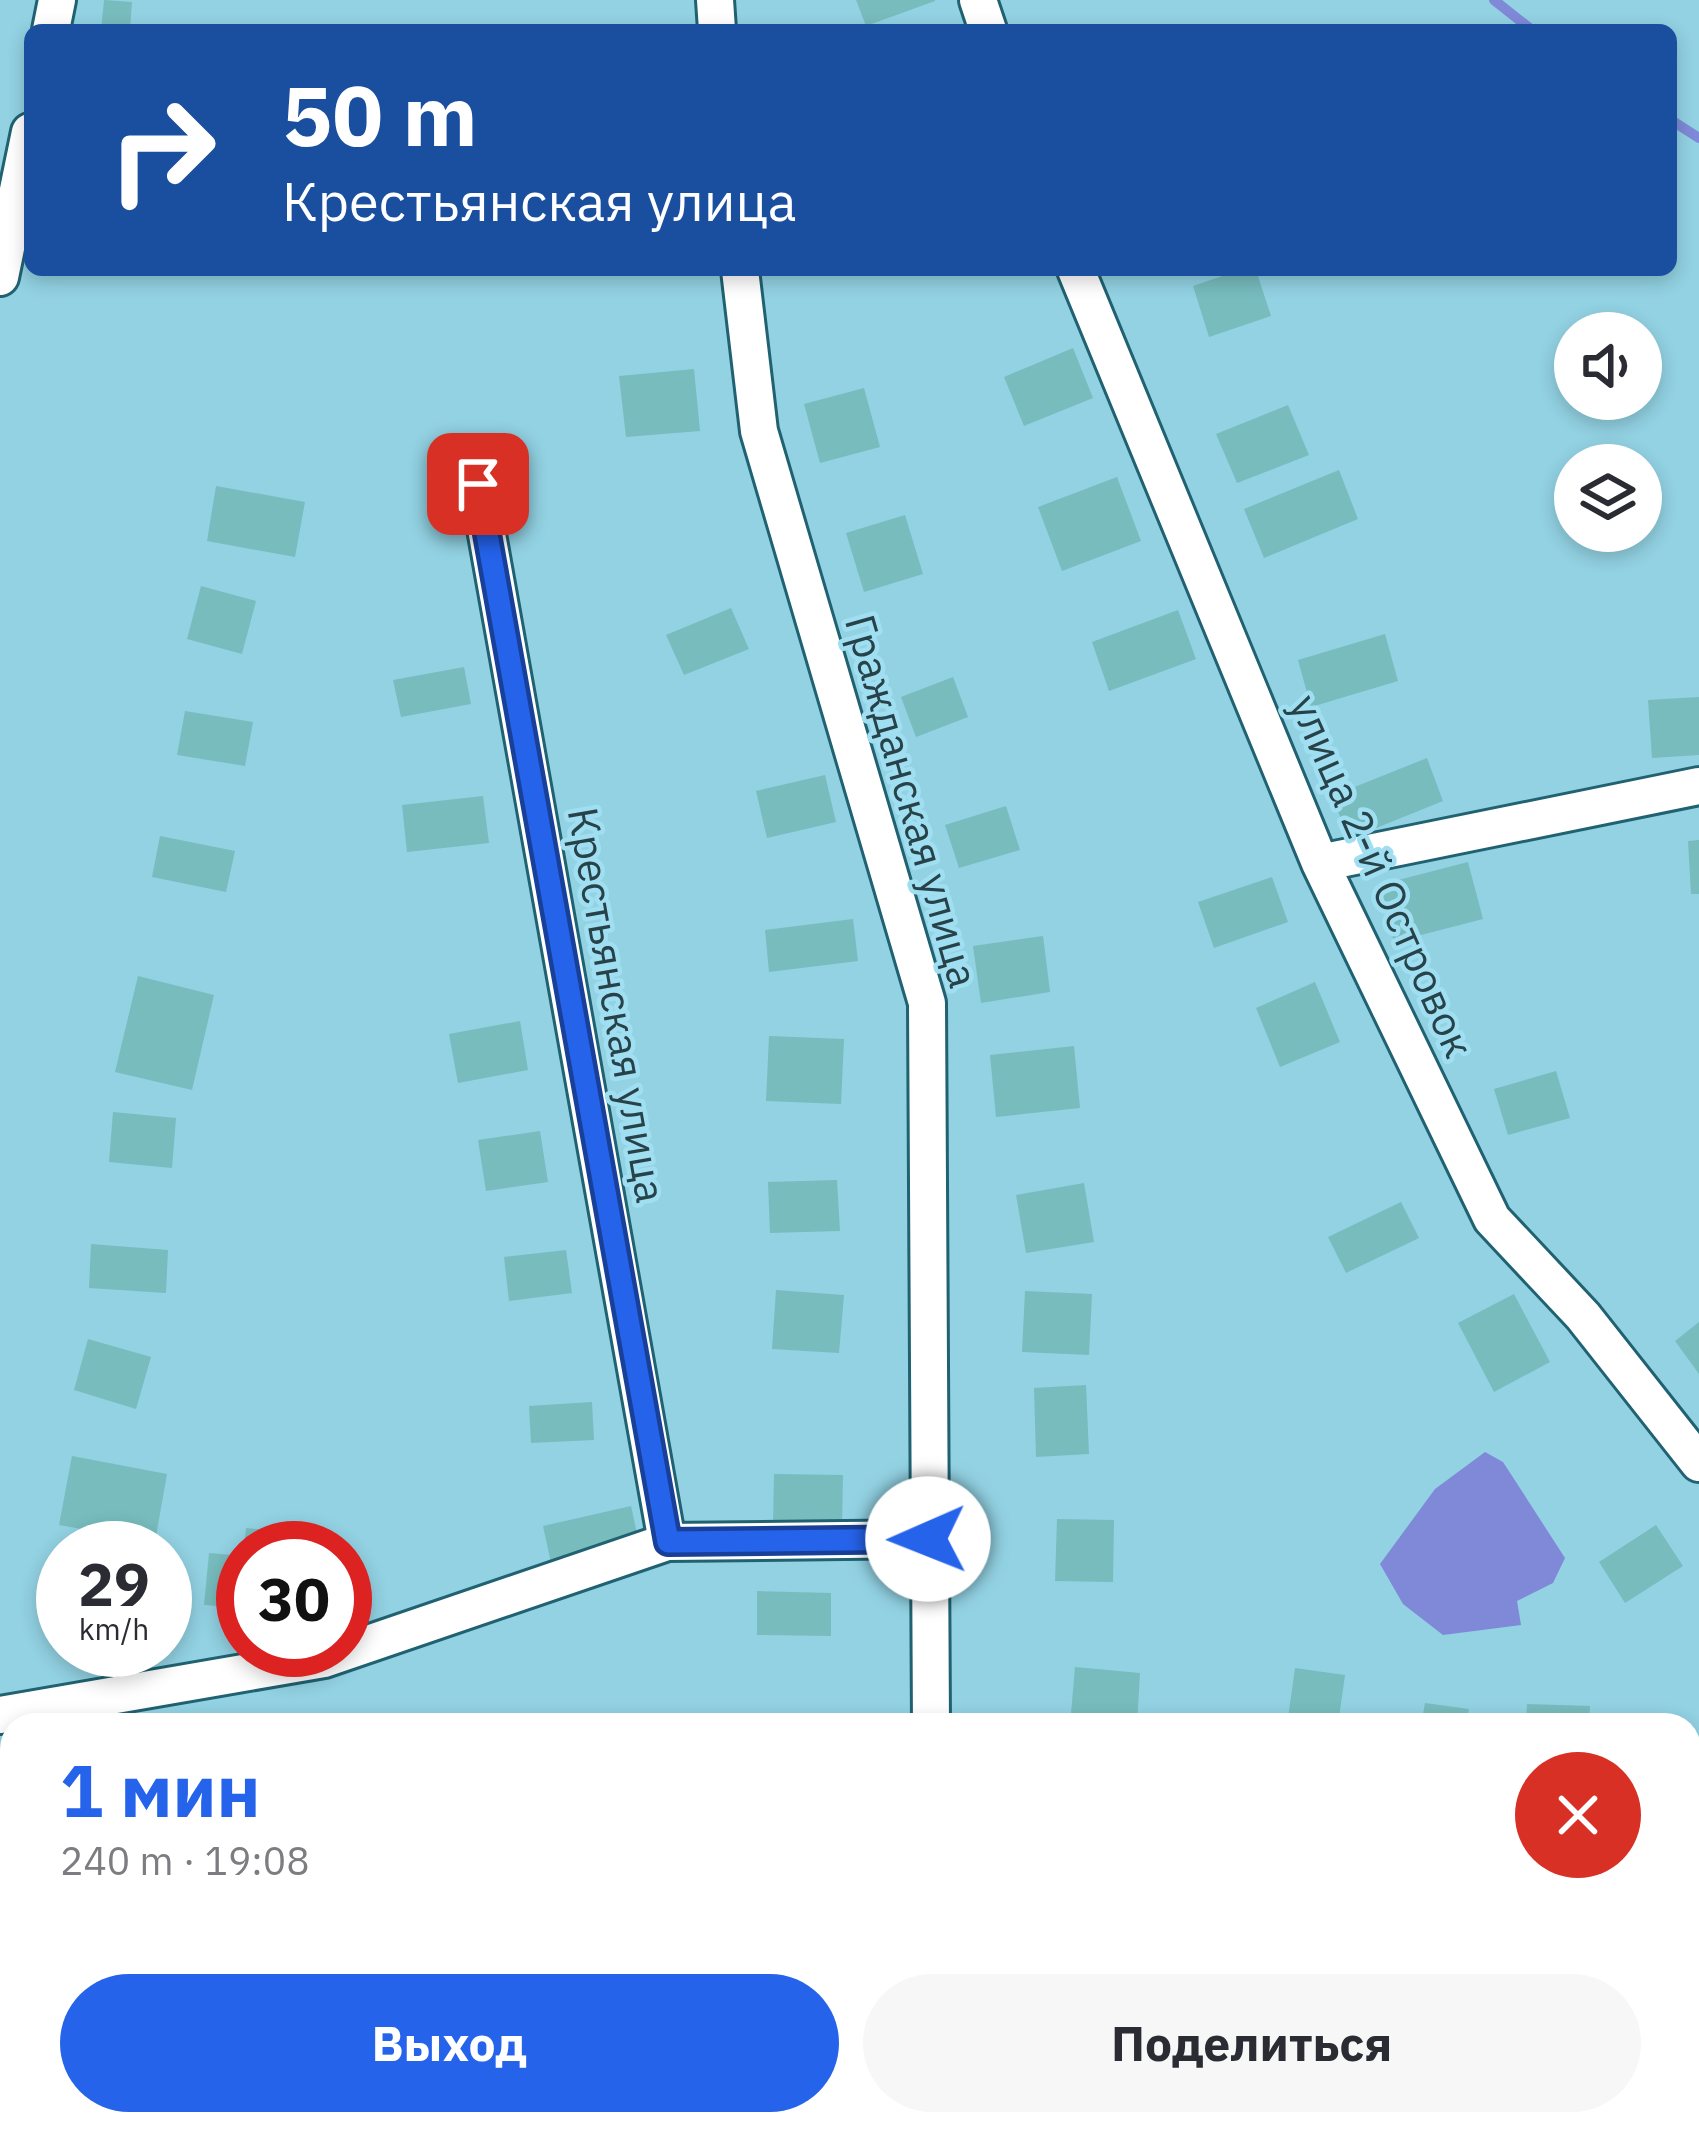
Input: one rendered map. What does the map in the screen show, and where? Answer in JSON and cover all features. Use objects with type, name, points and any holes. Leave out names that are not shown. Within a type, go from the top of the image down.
[{"type":"street","points":[[0,277],[24,161]]},
{"type":"street","name":"Гражданская улица","points":[[741,276],[759,431],[927,1003],[931,1713]]},
{"type":"street","name":"улица 2-й Островок","points":[[1078,276],[1320,863],[1492,1219],[1583,1316],[1699,1463]]},
{"type":"street","name":"Крестьянская улица","points":[[478,484],[668,1542]]},
{"type":"street","points":[[1320,863],[1699,786]]},
{"type":"street","points":[[6,1713],[324,1660],[668,1542],[928,1539]]},
{"type":"water","points":[[1485,1452],[1503,1462],[1565,1558],[1553,1583],[1517,1601],[1521,1625],[1443,1635],[1403,1604],[1380,1564],[1435,1489]]},
{"type":"building","points":[[104,0],[132,2],[130,24],[102,24]]},
{"type":"building","points":[[856,0],[935,0],[872,24],[865,24]]},
{"type":"building","points":[[1222,276],[1258,276],[1271,316],[1209,337],[1193,286]]},
{"type":"building","points":[[1073,348],[1093,398],[1024,426],[1004,377]]},
{"type":"building","points":[[694,369],[700,431],[626,437],[619,376]]},
{"type":"building","points":[[864,388],[880,447],[820,463],[804,404]]},
{"type":"building","points":[[1288,405],[1309,455],[1237,483],[1216,434]]},
{"type":"building","points":[[1339,470],[1358,519],[1264,558],[1244,509]]},
{"type":"building","points":[[1117,477],[1141,541],[1062,571],[1038,507]]},
{"type":"building","points":[[216,486],[305,502],[295,557],[207,541]]},
{"type":"building","points":[[905,515],[923,574],[864,592],[846,533]]},
{"type":"building","points":[[201,586],[256,601],[242,654],[187,639]]},
{"type":"building","points":[[731,608],[749,649],[684,675],[666,635]]},
{"type":"building","points":[[1178,610],[1196,659],[1109,691],[1092,642]]},
{"type":"building","points":[[1385,634],[1398,681],[1311,707],[1298,660]]},
{"type":"building","points":[[464,667],[471,704],[401,717],[393,680]]},
{"type":"building","points":[[953,677],[968,717],[916,737],[901,697]]},
{"type":"building","points":[[1699,697],[1699,755],[1652,758],[1648,700]]},
{"type":"building","points":[[185,711],[253,722],[245,766],[177,755]]},
{"type":"building","points":[[1427,758],[1443,801],[1349,839],[1332,796]]},
{"type":"building","points":[[825,775],[836,822],[767,838],[756,791]]},
{"type":"building","points":[[483,796],[489,843],[407,852],[402,805]]},
{"type":"building","points":[[1006,806],[1020,850],[959,868],[945,825]]},
{"type":"building","points":[[160,836],[235,851],[226,892],[152,877]]},
{"type":"building","points":[[1699,840],[1699,894],[1691,894],[1688,841]]},
{"type":"building","points":[[1468,862],[1483,919],[1394,942],[1379,885]]},
{"type":"building","points":[[1272,877],[1288,922],[1214,948],[1198,902]]},
{"type":"building","points":[[853,919],[858,961],[769,972],[765,930]]},
{"type":"building","points":[[1043,936],[1050,992],[981,1003],[973,946]]},
{"type":"building","points":[[138,976],[214,995],[192,1090],[115,1072]]},
{"type":"building","points":[[1315,982],[1340,1042],[1280,1067],[1256,1008]]},
{"type":"building","points":[[520,1021],[528,1070],[458,1083],[449,1034]]},
{"type":"building","points":[[769,1036],[844,1039],[841,1104],[766,1101]]},
{"type":"building","points":[[1074,1046],[1080,1108],[996,1117],[990,1055]]},
{"type":"building","points":[[1556,1071],[1570,1118],[1508,1135],[1494,1089]]},
{"type":"building","points":[[113,1112],[176,1118],[172,1168],[109,1162]]},
{"type":"building","points":[[540,1131],[548,1182],[486,1191],[478,1140]]},
{"type":"building","points":[[837,1180],[840,1231],[770,1233],[768,1182]]},
{"type":"building","points":[[1084,1183],[1094,1242],[1026,1253],[1016,1195]]},
{"type":"building","points":[[1401,1202],[1419,1238],[1346,1273],[1328,1237]]},
{"type":"building","points":[[91,1244],[168,1250],[166,1293],[89,1288]]},
{"type":"building","points":[[566,1250],[572,1293],[509,1301],[504,1257]]},
{"type":"building","points":[[776,1290],[844,1295],[839,1353],[772,1349]]},
{"type":"building","points":[[1025,1291],[1092,1294],[1089,1355],[1022,1352]]},
{"type":"building","points":[[1514,1294],[1550,1362],[1494,1392],[1458,1323]]},
{"type":"building","points":[[1699,1322],[1699,1374],[1675,1341]]},
{"type":"building","points":[[88,1339],[151,1357],[136,1409],[74,1390]]},
{"type":"building","points":[[1086,1385],[1089,1454],[1036,1457],[1034,1388]]},
{"type":"building","points":[[592,1402],[594,1440],[531,1443],[529,1406]]},
{"type":"building","points":[[72,1456],[167,1474],[159,1521],[60,1521]]},
{"type":"building","points":[[774,1474],[843,1475],[842,1527],[773,1525]]},
{"type":"building","points":[[631,1506],[641,1552],[553,1572],[543,1526]]},
{"type":"building","points":[[1057,1519],[1114,1520],[1113,1582],[1055,1581]]},
{"type":"building","points":[[1656,1525],[1683,1566],[1625,1603],[1599,1562]]},
{"type":"building","points":[[209,1553],[216,1554],[216,1606],[204,1605]]},
{"type":"building","points":[[757,1591],[831,1593],[831,1636],[757,1635]]},
{"type":"building","points":[[1075,1667],[1140,1673],[1138,1713],[1071,1713]]},
{"type":"building","points":[[1295,1668],[1345,1675],[1340,1713],[1289,1713]]},
{"type":"building","points":[[1425,1703],[1469,1709],[1468,1713],[1423,1713]]},
{"type":"building","points":[[1527,1704],[1590,1706],[1590,1713],[1527,1713]]},
{"type":"waterway","points":[[1494,0],[1524,24]]},
{"type":"waterway","points":[[1677,124],[1699,138]]},
{"type":"route","points":[[478,484],[668,1542],[928,1539]]}]
